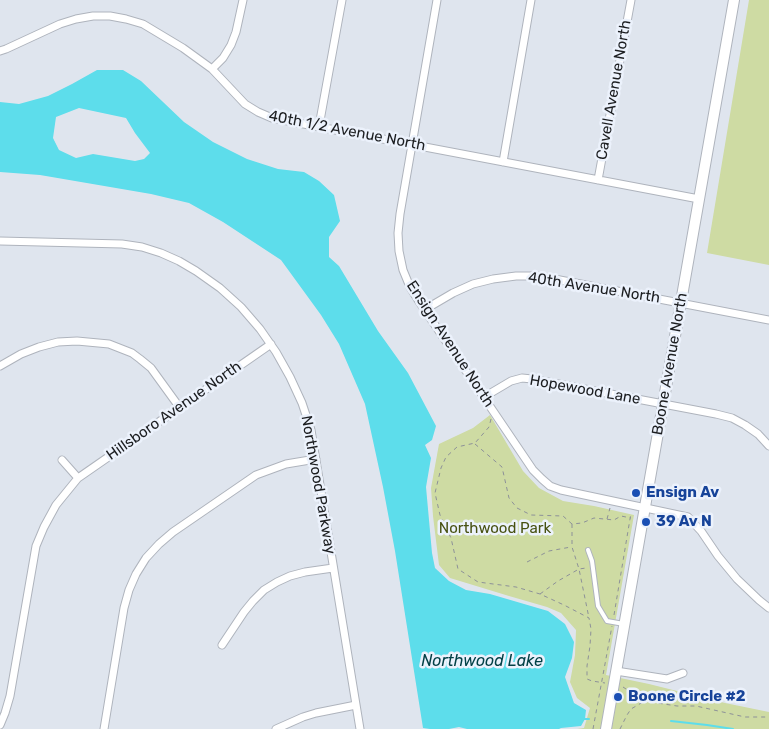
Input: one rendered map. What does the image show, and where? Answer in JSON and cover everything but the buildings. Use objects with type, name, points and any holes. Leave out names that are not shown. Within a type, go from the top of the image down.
[{"type":"street","points":[[212,70],[231,45],[236,32],[242,0]]},
{"type":"street","points":[[319,126],[342,0]]},
{"type":"street","name":"Ensign Avenue North","points":[[437,0],[398,233],[399,252],[403,270],[410,287],[533,470],[550,486],[573,493],[688,517],[701,531],[737,579],[769,608]]},
{"type":"street","points":[[503,162],[531,0]]},
{"type":"street","name":"Cavell Avenue North","points":[[598,180],[631,0]]},
{"type":"street","name":"Boone Avenue North","points":[[606,729],[734,0]]},
{"type":"street","name":"40th 1/2 Avenue North","points":[[0,50],[76,19],[93,16],[110,16],[126,19],[143,24],[183,48],[212,70],[245,104],[272,118],[699,199]]},
{"type":"street","name":"Northwood Parkway","points":[[0,241],[122,244],[142,247],[161,253],[185,264],[220,288],[241,307],[260,329],[290,377],[302,403],[311,430],[360,729]]},
{"type":"street","name":"40th Avenue North","points":[[424,310],[473,284],[516,276],[539,276],[769,320]]},
{"type":"street","points":[[0,366],[20,354],[58,342],[78,341],[109,344],[132,353],[151,368],[180,408]]},
{"type":"street","name":"Hillsboro Avenue North","points":[[0,725],[10,696],[36,546],[56,505],[78,478],[271,344]]},
{"type":"street","name":"Hopewood Lane","points":[[484,397],[511,381],[522,378],[532,379],[732,418],[758,434],[769,446]]},
{"type":"street","points":[[104,729],[124,608],[136,574],[146,558],[173,532],[256,475],[286,464],[316,459]]},
{"type":"street","points":[[62,460],[78,478]]},
{"type":"street","points":[[222,645],[253,600],[264,590],[290,576],[333,568]]},
{"type":"street","points":[[616,671],[667,679],[683,673]]},
{"type":"street","points":[[276,729],[316,713],[356,705]]},
{"type":"lane","points":[[588,550],[592,561],[598,606],[606,621],[624,624]]},
{"type":"path","points":[[496,416],[490,419],[489,427],[474,443],[457,447],[446,457],[441,468],[435,493],[440,515],[451,538],[458,569],[478,582],[516,587],[540,594],[589,618]]},
{"type":"path","points":[[474,443],[502,467],[509,498],[517,508],[530,515],[562,516],[572,524],[582,523],[594,518],[614,520],[621,516],[631,518]]},
{"type":"path","points":[[607,519],[611,500]]},
{"type":"path","points":[[572,524],[572,547],[579,569],[591,629],[587,679],[601,683],[614,683],[644,701],[677,706],[696,706],[745,717],[769,717]]},
{"type":"path","points":[[527,562],[549,551],[572,547]]},
{"type":"path","points":[[540,594],[579,569],[593,567]]},
{"type":"path","points":[[620,729],[631,709],[644,701]]},
{"type":"green space","points":[[749,0],[769,0],[769,265],[707,253]]},
{"type":"green space","name":"Northwood Park","points":[[490,415],[523,471],[539,488],[563,501],[634,515],[606,675],[769,712],[769,729],[577,729],[584,728],[590,708],[577,698],[570,682],[575,655],[576,630],[561,613],[547,607],[450,578],[439,565],[431,488],[439,444],[473,428]]},
{"type":"water","name":"Northwood Lake","points":[[97,70],[123,70],[141,81],[184,122],[213,142],[247,159],[278,169],[304,172],[319,181],[334,195],[340,221],[329,237],[329,257],[339,266],[378,331],[408,373],[436,426],[432,440],[425,445],[431,458],[426,487],[435,568],[449,581],[466,590],[490,594],[548,611],[565,624],[574,642],[572,658],[565,677],[574,703],[586,710],[585,719],[581,726],[559,729],[423,728],[395,551],[365,404],[339,344],[321,315],[281,260],[223,222],[189,203],[151,194],[40,175],[0,172],[0,102],[19,104],[48,96]],"holes":[[[79,108],[126,118],[150,153],[144,159],[135,161],[93,154],[76,158],[59,150],[53,138],[56,117]]]},
{"type":"waterway","points":[[584,719],[589,719]]},
{"type":"waterway","points":[[671,721],[733,729]]},
{"type":"place","name":"Ensign Av","points":[[636,493]]},
{"type":"place","name":"39 Av N","points":[[646,522]]},
{"type":"place","name":"Boone Circle #2","points":[[618,697]]}]
